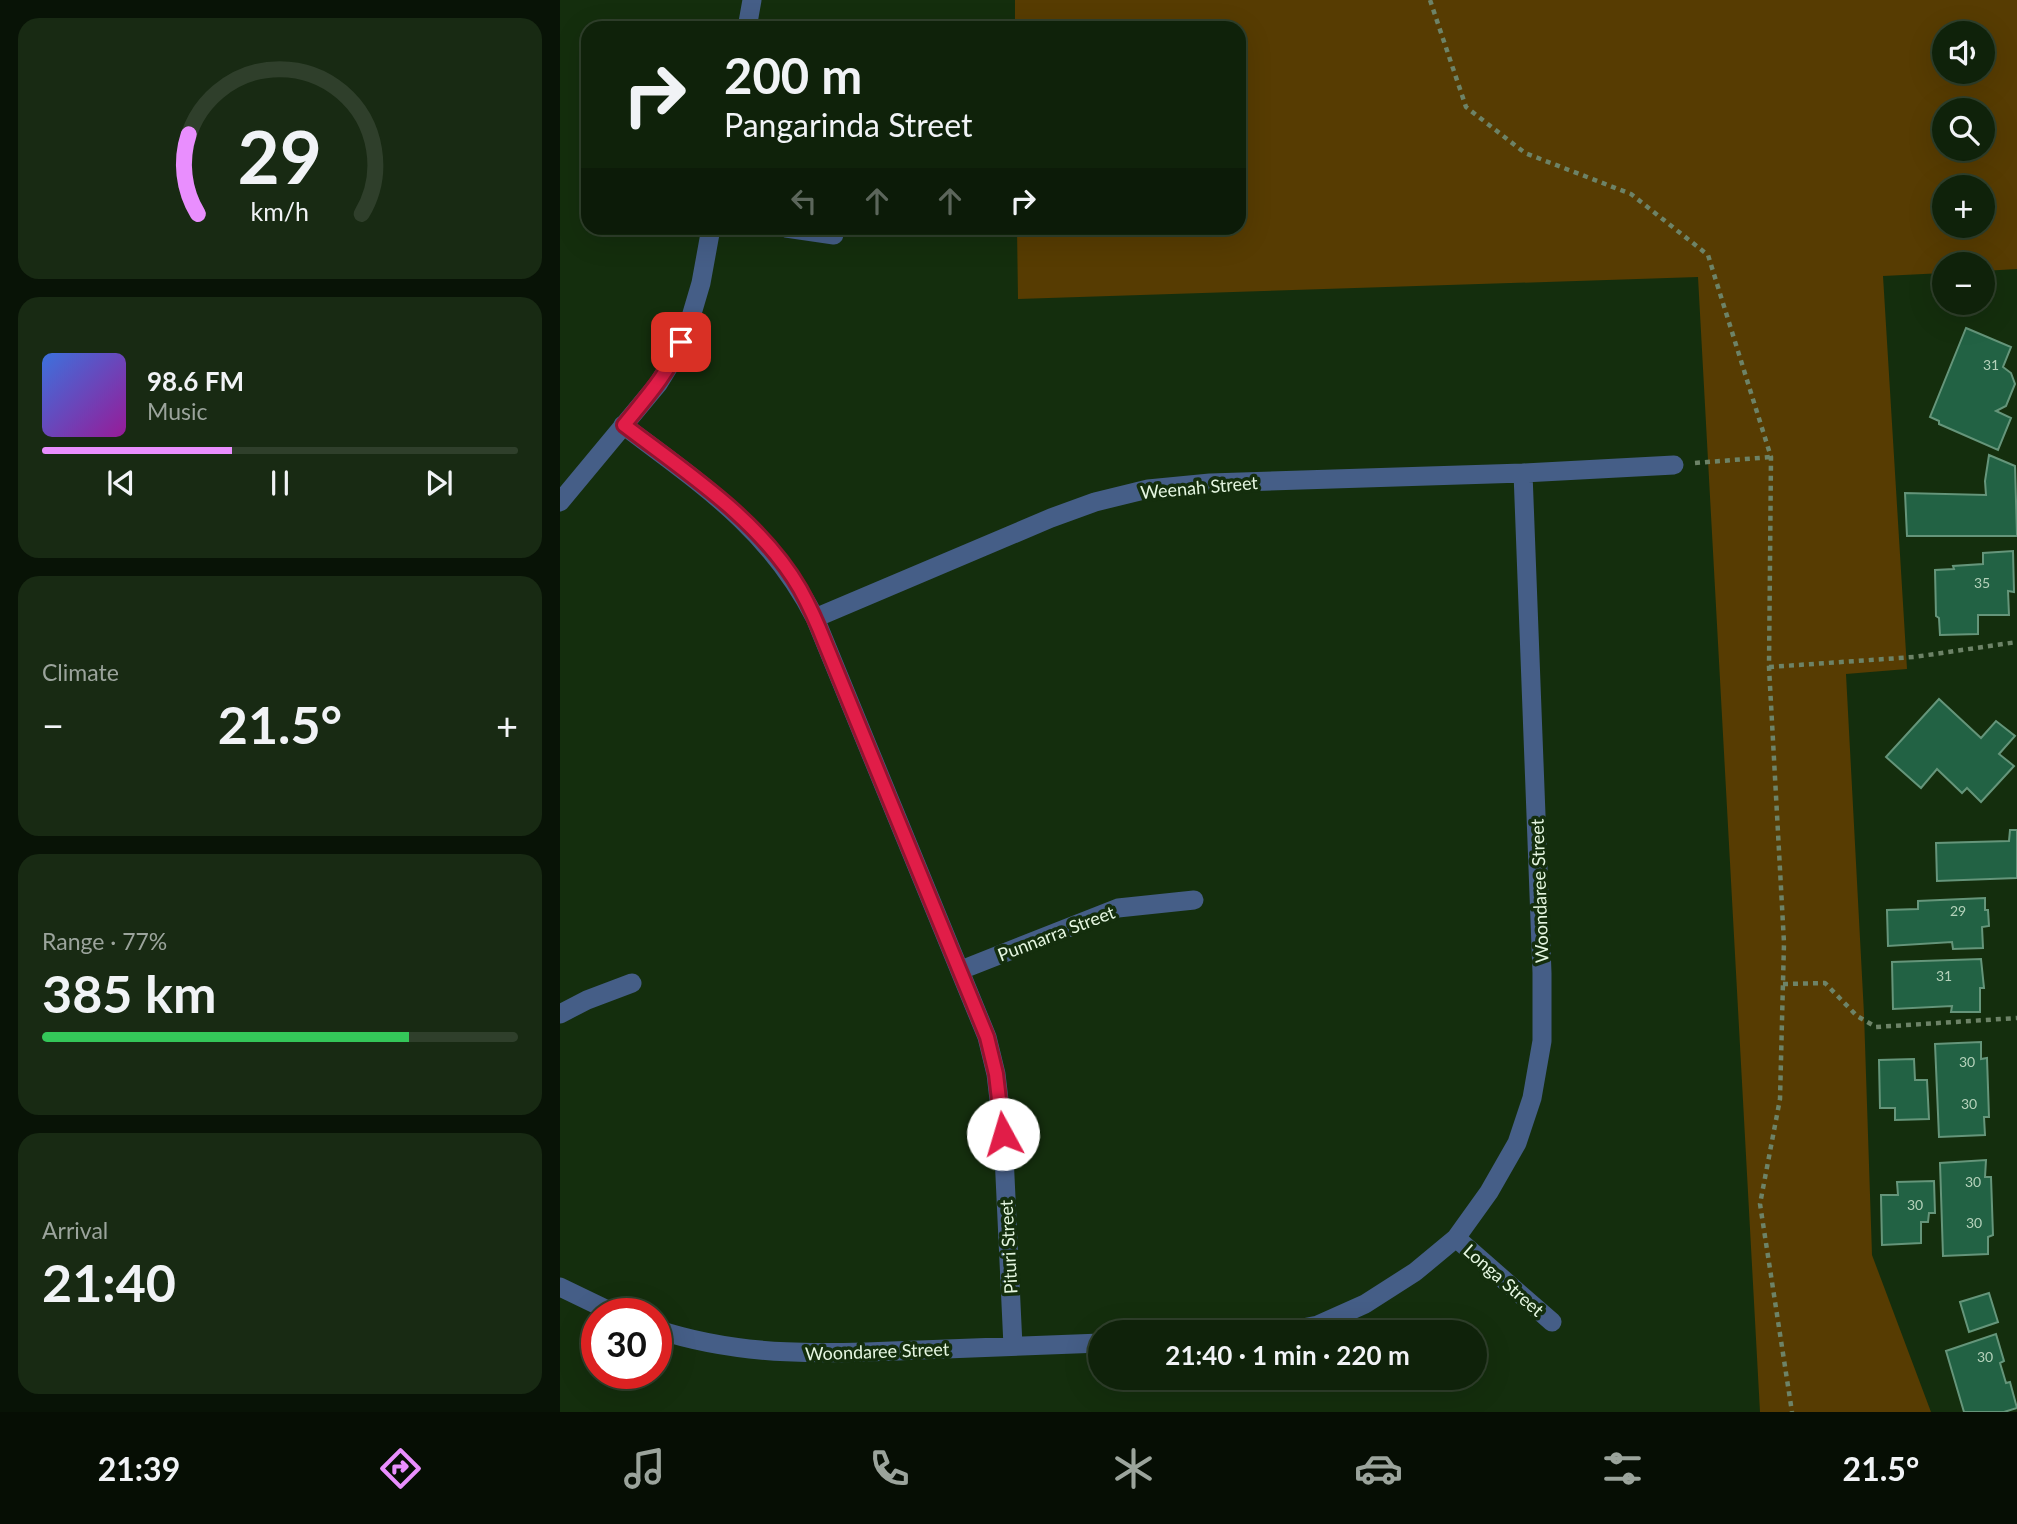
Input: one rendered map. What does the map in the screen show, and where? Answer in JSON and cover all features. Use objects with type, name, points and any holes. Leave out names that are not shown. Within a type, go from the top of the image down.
[{"type":"street","points":[[748,21],[752,0]]},
{"type":"street","points":[[560,502],[658,384],[674,358],[688,327],[701,283],[710,235]]},
{"type":"street","name":"Pituri Street","points":[[624,425],[721,500],[764,540],[800,589],[815,618],[987,1037],[996,1074],[1003,1134],[1013,1346]]},
{"type":"street","points":[[1523,473],[1674,465]]},
{"type":"street","name":"Weenah Street","points":[[815,618],[1051,518],[1095,502],[1148,489],[1210,483],[1523,473]]},
{"type":"street","name":"Woondaree Street","points":[[1329,1320],[1366,1304],[1415,1272],[1456,1238],[1489,1192],[1517,1143],[1532,1098],[1542,1041],[1542,974],[1523,473]]},
{"type":"street","name":"Punnarra Street","points":[[961,970],[1118,908],[1194,900]]},
{"type":"street","points":[[560,1014],[632,982]]},
{"type":"street","name":"Longa Street","points":[[1456,1238],[1552,1322]]},
{"type":"street","points":[[560,1287],[583,1298]]},
{"type":"street","name":"Woondaree Street","points":[[672,1334],[692,1341],[768,1352],[825,1354],[1088,1343]]},
{"type":"path","points":[[1430,0],[1466,107],[1525,153],[1631,194],[1707,255],[1771,457],[1769,667],[1784,943],[1780,1099],[1760,1204],[1792,1412]]},
{"type":"path","points":[[1674,465],[1771,457]]},
{"type":"path","points":[[1769,667],[1914,657],[2017,642]]},
{"type":"path","points":[[1783,984],[1825,983],[1857,1016],[1876,1027],[2017,1018]]},
{"type":"shaded area","points":[[1015,0],[2017,0],[2017,269],[1995,270],[1995,252],[1932,252],[1932,274],[1883,276],[1907,669],[1846,674],[1864,1014],[1872,1255],[1931,1412],[1760,1412],[1698,277],[1018,299],[1017,235],[1246,235],[1246,21],[1015,21]]},
{"type":"building","points":[[1966,328],[2011,347],[2003,367],[2011,373],[2015,384],[2006,406],[1996,411],[2011,418],[1998,450],[1939,424],[1939,421],[1930,417]]},
{"type":"building","points":[[1989,455],[2015,466],[2017,536],[1907,536],[1905,493],[1986,495]]},
{"type":"building","points":[[2013,551],[2014,592],[2008,591],[2009,615],[1978,615],[1978,634],[1940,635],[1939,618],[1936,616],[1935,570],[1983,564],[1983,553]]},
{"type":"building","points":[[1939,699],[1981,738],[1996,721],[2015,736],[1999,754],[2014,766],[1981,802],[1967,788],[1962,793],[1937,769],[1921,788],[1886,757]]},
{"type":"building","points":[[2010,830],[2017,830],[2017,878],[1937,881],[1936,843],[2009,841]]},
{"type":"building","points":[[1985,898],[1989,926],[1982,927],[1983,948],[1953,949],[1952,942],[1888,946],[1887,910],[1918,909],[1918,901]]},
{"type":"building","points":[[1981,959],[1984,988],[1980,988],[1980,1012],[1951,1012],[1952,1006],[1893,1009],[1892,962]]},
{"type":"building","points":[[1981,1042],[1981,1059],[1987,1058],[1989,1117],[1984,1117],[1985,1135],[1939,1137],[1935,1044]]},
{"type":"building","points":[[1914,1059],[1915,1080],[1927,1080],[1929,1119],[1895,1120],[1895,1108],[1880,1108],[1879,1060]]},
{"type":"building","points":[[1986,1160],[1985,1177],[1991,1177],[1993,1235],[1988,1237],[1988,1254],[1943,1256],[1940,1163]]},
{"type":"building","points":[[1934,1181],[1935,1213],[1929,1213],[1928,1222],[1921,1222],[1921,1243],[1882,1245],[1881,1195],[1898,1195],[1897,1182]]},
{"type":"building","points":[[1989,1293],[1998,1322],[1969,1332],[1960,1302]]},
{"type":"building","points":[[1996,1334],[2004,1361],[2000,1363],[2006,1383],[2010,1382],[2017,1408],[2004,1412],[1964,1412],[1946,1351]]},
{"type":"route","points":[[681,342],[658,384],[624,425],[721,500],[764,540],[800,589],[815,618],[987,1037],[996,1074],[1003,1134]]}]
